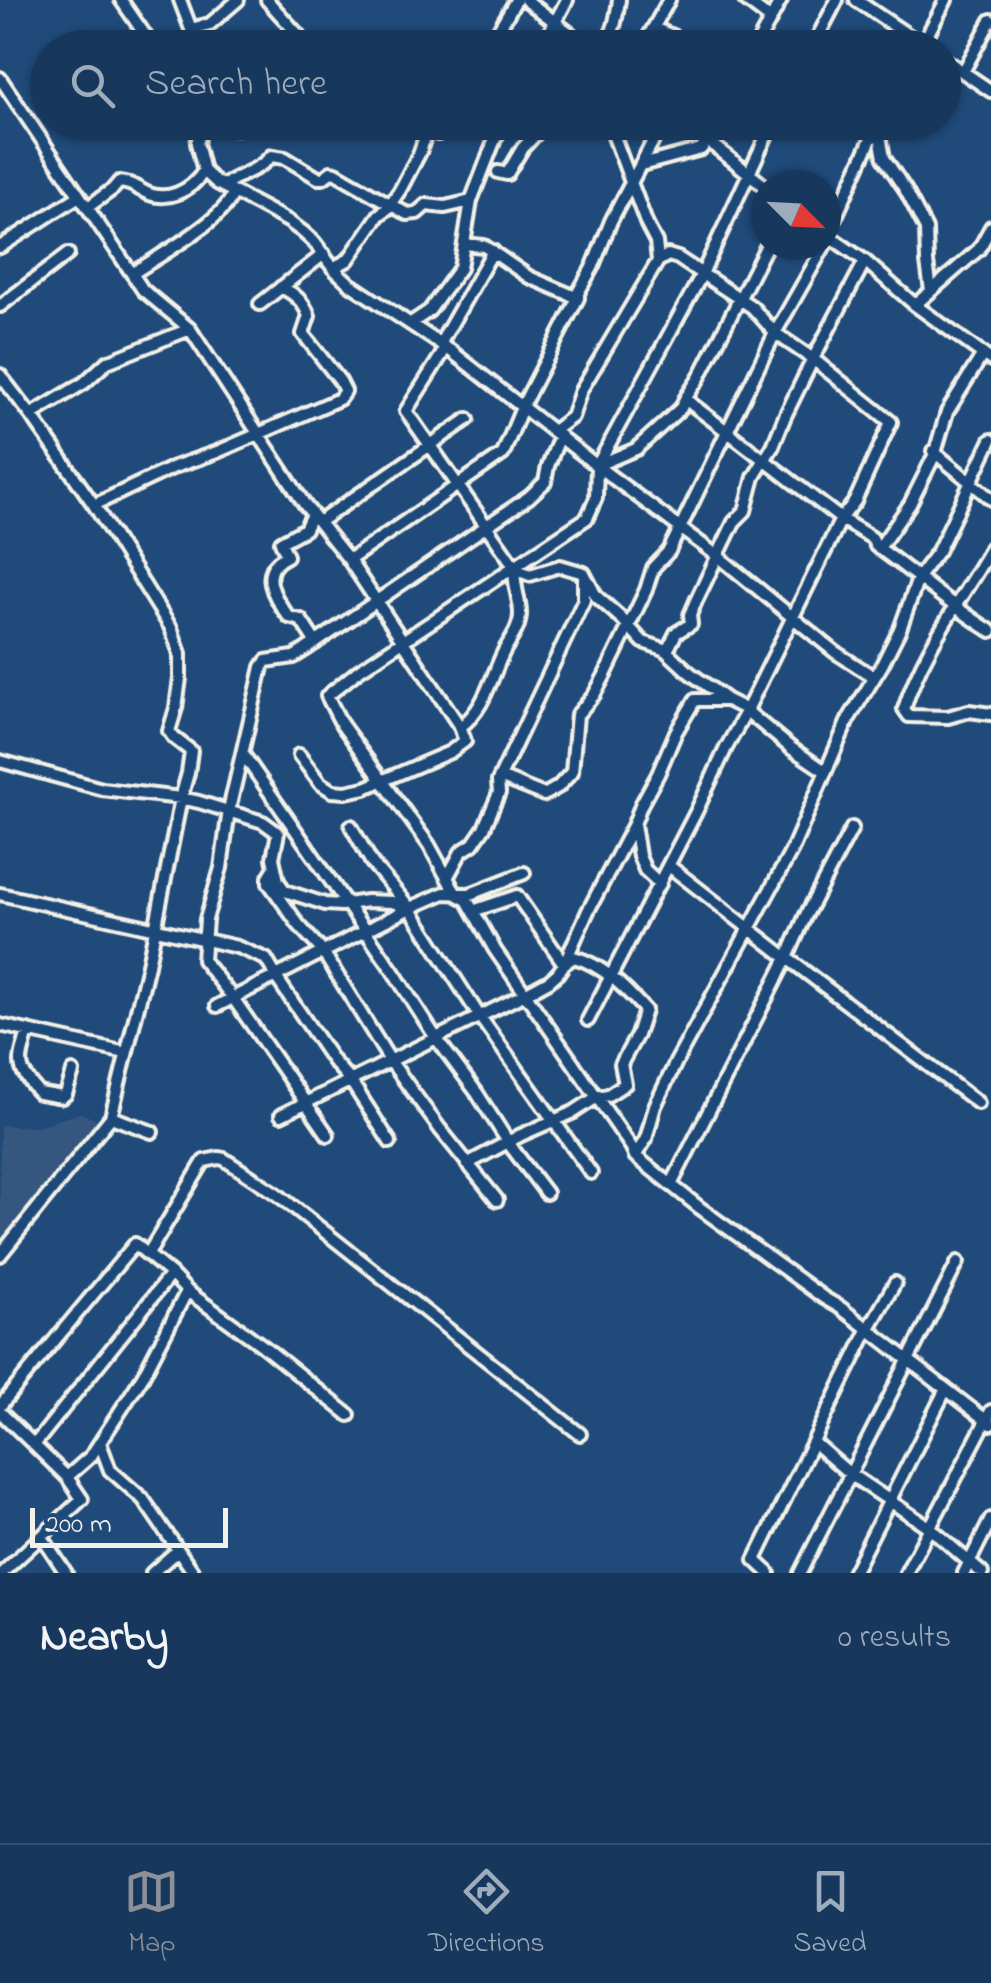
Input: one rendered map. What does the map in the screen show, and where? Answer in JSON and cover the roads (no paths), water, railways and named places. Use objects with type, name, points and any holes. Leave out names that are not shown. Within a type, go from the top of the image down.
[{"type":"street","points":[[120,0],[141,30]]},
{"type":"street","points":[[180,0],[191,29],[210,24],[238,0]]},
{"type":"street","points":[[267,0],[289,30]]},
{"type":"street","points":[[498,30],[516,0]]},
{"type":"street","points":[[526,0],[565,30]]},
{"type":"street","points":[[550,30],[567,0]]},
{"type":"street","points":[[613,30],[619,0]]},
{"type":"street","points":[[659,30],[654,28],[669,0]]},
{"type":"street","points":[[746,0],[769,18]]},
{"type":"street","points":[[763,30],[780,0]]},
{"type":"street","points":[[821,30],[837,0]]},
{"type":"street","points":[[856,0],[900,30]]},
{"type":"street","points":[[932,30],[946,0]]},
{"type":"street","points":[[991,20],[963,72],[991,92]]},
{"type":"street","points":[[0,78],[30,123]]},
{"type":"street","points":[[42,140],[150,297],[190,329],[258,434],[404,642],[465,740],[450,752],[365,788],[346,792],[332,791],[320,783],[300,755]]},
{"type":"street","points":[[198,140],[204,171],[217,183],[303,232],[350,284],[443,346],[681,527],[835,652],[874,677]]},
{"type":"street","points":[[333,268],[348,260],[378,215],[390,205],[424,140]]},
{"type":"street","points":[[411,324],[429,311],[462,264],[472,202],[495,140]]},
{"type":"street","points":[[498,172],[508,174],[530,140]]},
{"type":"street","points":[[615,140],[656,242],[658,261]]},
{"type":"street","points":[[348,560],[503,454],[611,221],[654,140]]},
{"type":"street","points":[[641,165],[702,149],[706,140]]},
{"type":"street","points":[[707,140],[749,175]]},
{"type":"street","points":[[765,140],[702,274],[597,466],[596,498],[587,518],[326,696],[342,725],[429,845],[456,894],[467,900],[496,950],[635,1156],[989,1419],[906,1573]]},
{"type":"street","points":[[841,205],[871,140]]},
{"type":"street","points":[[881,140],[884,158],[906,189],[926,229],[926,262],[932,291]]},
{"type":"street","points":[[217,183],[224,184],[260,167],[271,156],[292,161],[318,178],[336,173],[412,214],[426,206],[472,202]]},
{"type":"street","points":[[88,207],[120,182],[133,183],[145,192],[162,196],[189,189],[204,171]]},
{"type":"street","points":[[132,274],[200,228],[230,202],[233,194]]},
{"type":"street","points":[[0,247],[79,196]]},
{"type":"street","points":[[915,305],[980,249],[991,227]]},
{"type":"street","points":[[464,244],[484,246],[529,277],[578,298]]},
{"type":"street","points":[[841,246],[866,261],[915,305],[989,357],[947,412],[934,456],[910,504],[879,548]]},
{"type":"street","points":[[493,252],[406,411],[486,527],[524,574],[530,576],[560,566],[584,574],[596,596],[642,642],[667,651],[690,673],[738,704],[825,771]]},
{"type":"street","points":[[0,306],[68,254]]},
{"type":"street","points":[[260,304],[324,254]]},
{"type":"street","points":[[328,1135],[203,960],[206,918],[221,868],[229,810],[262,667],[266,662],[294,657],[316,643],[543,486],[556,433],[572,417],[602,351],[658,261],[668,255],[752,307],[775,332],[891,422],[855,500],[841,519],[588,1020]]},
{"type":"street","points":[[597,466],[636,449],[681,408],[759,260]]},
{"type":"street","points":[[500,776],[544,796],[572,772],[577,715],[594,695],[653,568],[669,552],[775,332],[815,260]]},
{"type":"street","points":[[667,651],[676,633],[690,624],[696,600],[734,522],[745,511],[754,477],[866,261]]},
{"type":"street","points":[[94,504],[339,399],[345,392],[340,381],[302,334],[309,316],[305,306],[281,288]]},
{"type":"street","points":[[32,415],[84,384],[107,362],[190,329]]},
{"type":"street","points":[[0,375],[94,504],[171,628],[180,666],[178,694],[168,731],[191,751],[155,929],[110,1117],[0,1255]]},
{"type":"street","points":[[685,399],[841,519],[872,538],[876,546],[956,608],[991,630]]},
{"type":"street","points":[[316,643],[301,620],[289,617],[274,596],[270,570],[286,556],[281,542],[468,419]]},
{"type":"street","points":[[635,1156],[646,1140],[655,1106],[676,1062],[791,852],[848,720],[900,628],[919,576],[933,561],[991,440]]},
{"type":"street","points":[[934,452],[991,499]]},
{"type":"street","points":[[991,548],[927,657],[904,709],[910,716],[948,717],[969,711],[991,714]]},
{"type":"street","points":[[460,727],[470,720],[488,689],[515,631],[520,616],[514,590],[515,566]]},
{"type":"street","points":[[447,878],[462,852],[484,828],[499,793],[500,776],[584,600],[584,574]]},
{"type":"street","points":[[281,1114],[391,1062],[558,974],[695,700],[727,700]]},
{"type":"street","points":[[242,754],[508,1143],[546,1192]]},
{"type":"street","points":[[0,761],[102,789],[181,798],[264,822],[278,833],[273,858],[281,887],[290,894],[326,904],[392,902],[410,908]]},
{"type":"street","points":[[634,824],[645,870],[660,884]]},
{"type":"street","points":[[351,826],[372,863],[410,908],[480,1017],[591,1173]]},
{"type":"street","points":[[671,1185],[852,828]]},
{"type":"street","points":[[669,866],[978,1103]]},
{"type":"street","points":[[275,867],[269,883],[323,952],[391,1062],[497,1200]]},
{"type":"street","points":[[217,1006],[444,893],[470,894],[524,873]]},
{"type":"street","points":[[0,894],[237,946],[266,958],[390,1142]]},
{"type":"street","points":[[473,911],[517,896],[564,964]]},
{"type":"street","points":[[468,1164],[625,1084],[621,1064],[645,1010],[610,975],[574,956],[564,964]]},
{"type":"street","points":[[0,1024],[126,1053]]},
{"type":"street","points":[[28,1031],[20,1062],[23,1075],[38,1093],[62,1098],[73,1072]]},
{"type":"street","points":[[110,1117],[152,1132]]},
{"type":"street","points":[[148,1254],[204,1161],[224,1159],[277,1194],[580,1434]]},
{"type":"street","points":[[2,1573],[82,1499],[68,1477],[0,1409],[135,1244],[187,1291],[264,1346],[349,1415]]},
{"type":"street","points":[[800,1573],[958,1262]]},
{"type":"street","points":[[34,1444],[171,1274]]},
{"type":"street","points":[[770,1573],[755,1560],[895,1283]]},
{"type":"street","points":[[68,1477],[91,1456],[143,1376],[187,1291]]},
{"type":"street","points":[[853,1573],[946,1390]]},
{"type":"street","points":[[100,1442],[110,1470],[143,1499],[194,1573]]},
{"type":"street","points":[[812,1442],[850,1474],[930,1528],[967,1568],[982,1573]]},
{"type":"street","points":[[967,1568],[991,1519]]},
{"type":"street","points":[[42,1537],[66,1573]]},
{"type":"street","points":[[152,1573],[178,1550]]}]
